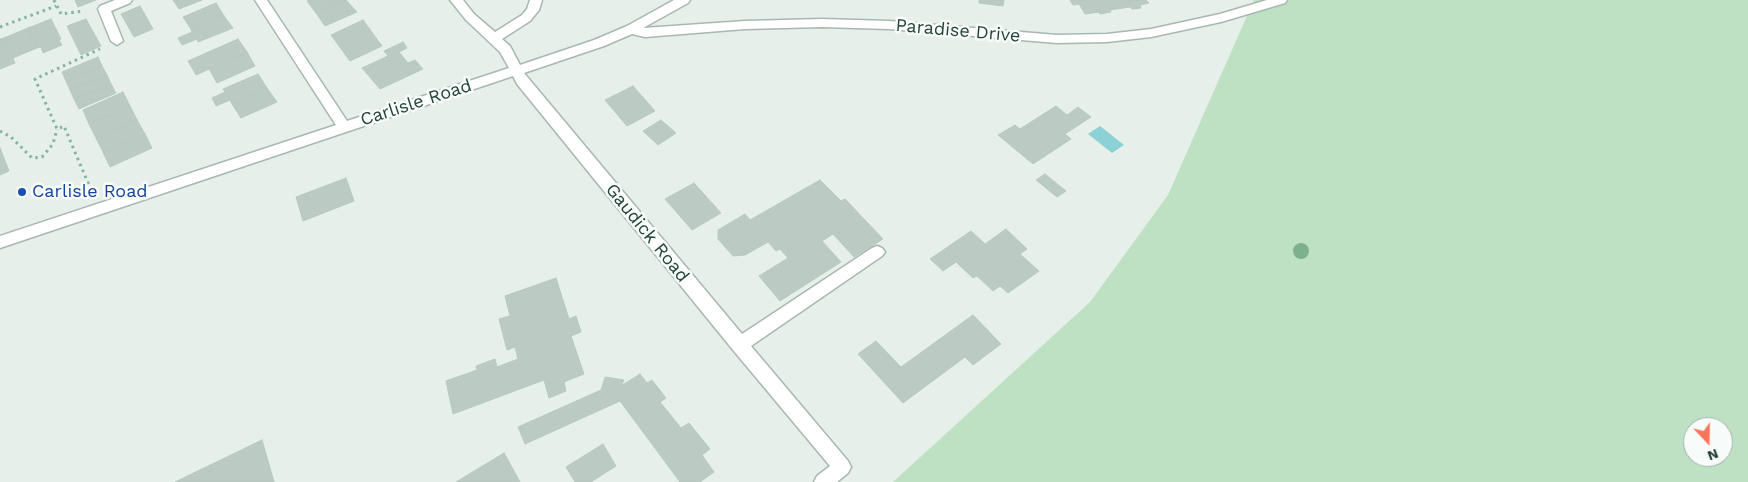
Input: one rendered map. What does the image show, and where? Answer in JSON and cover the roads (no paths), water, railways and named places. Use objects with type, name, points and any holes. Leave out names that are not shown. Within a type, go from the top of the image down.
[{"type":"street","points":[[117,41],[104,9],[126,0]]},
{"type":"street","points":[[261,0],[344,127]]},
{"type":"street","name":"Gaudick Road","points":[[456,0],[470,17],[505,49],[528,89],[842,467],[823,482]]},
{"type":"street","points":[[494,38],[510,30],[526,18],[533,10],[536,0]]},
{"type":"street","name":"Carlisle Road","points":[[0,242],[599,43],[632,29],[684,0]]},
{"type":"street","name":"Paradise Drive","points":[[632,29],[645,33],[745,25],[822,23],[889,26],[1057,40],[1107,38],[1151,33],[1221,18],[1270,2]]},
{"type":"street","points":[[739,345],[878,252]]},
{"type":"water","points":[[1100,126],[1124,145],[1112,153],[1088,134]]},
{"type":"place","name":"Carlisle Road","points":[[22,192]]}]
